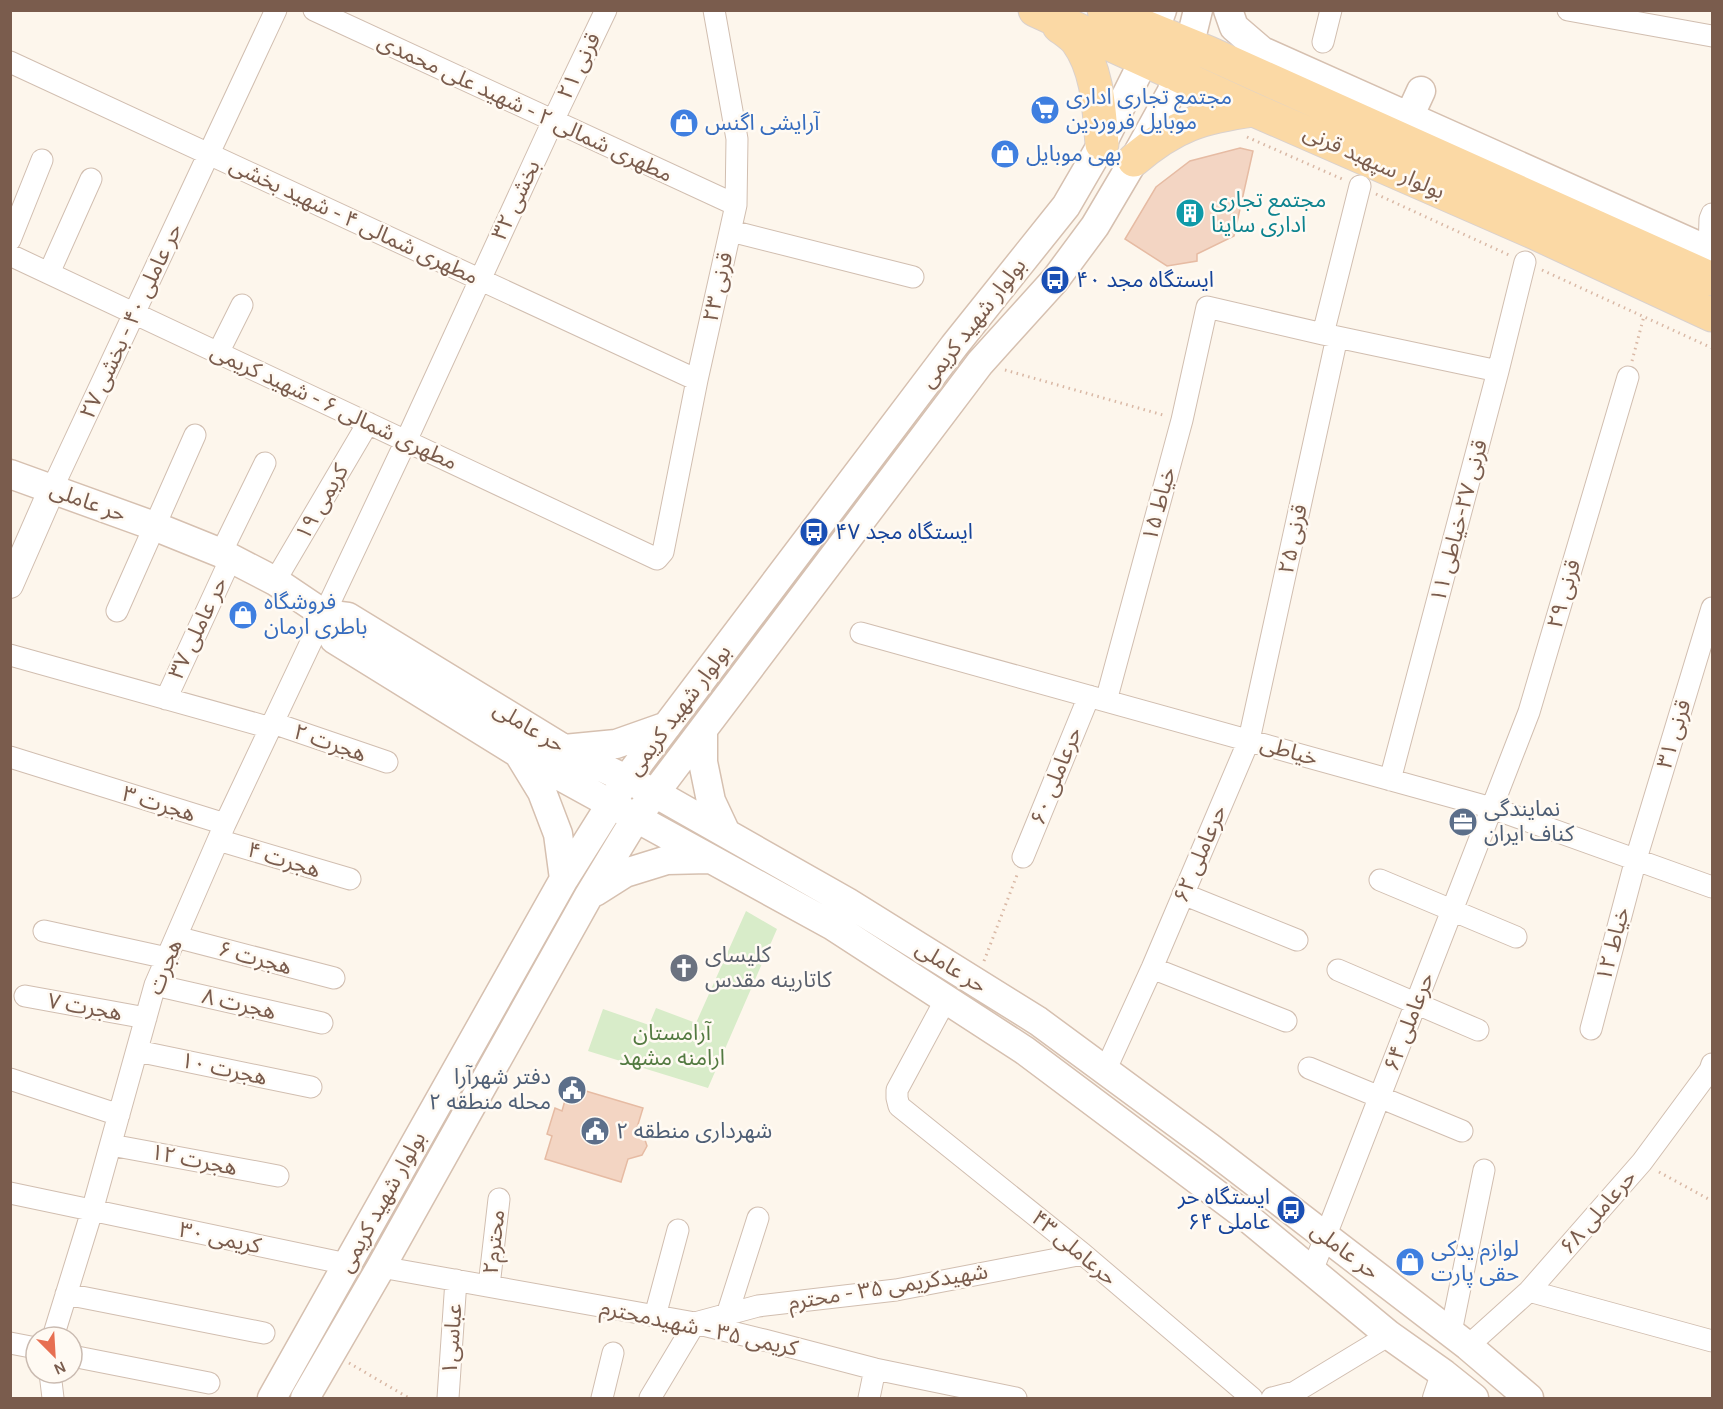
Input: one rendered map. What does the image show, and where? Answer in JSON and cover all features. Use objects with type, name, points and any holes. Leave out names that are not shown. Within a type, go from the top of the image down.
[{"type":"main road","name":"بولوار سپهبد قرنی","points":[[1104,10],[1154,34],[1250,123],[1533,232],[1713,315]]},
{"type":"main road","name":"بولوار شهید کریمی","points":[[305,1398],[588,897],[636,819],[980,363],[1055,280],[1095,226],[1171,93],[1184,61],[1198,10]]},
{"type":"main road","points":[[1228,10],[1234,27],[1262,51],[1415,104],[1543,191]]},
{"type":"main road","name":"بولوار سپهبد قرنی","points":[[1041,14],[1154,34]]},
{"type":"main road","points":[[1041,14],[1076,40],[1092,73],[1098,96],[1102,144]]},
{"type":"main road","name":"بولوار شهید کریمی","points":[[272,1398],[564,879],[626,780],[954,346],[1066,206],[1102,144],[1154,34]]},
{"type":"main road","name":"بولوار سپهبد قرنی","points":[[1184,61],[1209,53],[1712,261]]},
{"type":"main road","points":[[1134,160],[1158,140],[1195,121],[1218,115],[1250,123]]},
{"type":"main road","name":"حر عاملی","points":[[10,474],[154,526],[226,555],[275,581],[324,614],[348,617],[564,749],[655,793],[847,902],[1038,1021],[1327,1237],[1460,1339],[1530,1398]]},
{"type":"main road","name":"حر عاملی","points":[[324,614],[333,639],[518,753],[834,926],[1034,1057],[1243,1214],[1389,1335],[1440,1386],[1474,1398]]},
{"type":"main road","points":[[564,749],[616,744],[667,726]]},
{"type":"main road","points":[[703,730],[703,762],[711,801],[726,832]]},
{"type":"main road","points":[[518,753],[542,792],[550,812],[558,834],[564,879]]},
{"type":"main road","points":[[588,897],[625,873],[667,860],[712,860]]},
{"type":"street","name":"حر عاملی ۴۰ - بخشی ۲۷","points":[[52,489],[276,10]]},
{"type":"street","name":"مطهری شمالی ۲ - شهید علی محمدی","points":[[314,10],[736,205]]},
{"type":"street","name":"قرنی ۲۱","points":[[553,120],[606,10]]},
{"type":"street","name":"قرنی ۲۳","points":[[657,559],[663,552],[697,380],[736,205],[737,139],[714,10]]},
{"type":"street","points":[[1323,42],[1331,10]]},
{"type":"street","points":[[1568,10],[1713,36]]},
{"type":"street","name":"مطهری شمالی ۴ - شهید بخشی","points":[[10,62],[697,380]]},
{"type":"street","name":"بخشی ۳۲","points":[[406,441],[553,120]]},
{"type":"street","points":[[10,240],[42,160]]},
{"type":"street","points":[[49,273],[91,178]]},
{"type":"street","name":"قرنی ۲۵","points":[[1249,740],[1360,186]]},
{"type":"street","points":[[1712,261],[1710,219],[1713,214]]},
{"type":"street","points":[[731,231],[913,277]]},
{"type":"street","name":"مطهری شمالی ۶ - شهید کریمی","points":[[10,255],[657,559]]},
{"type":"street","name":"قرنی ۲۷-خیاطی ۱۱","points":[[1390,780],[1525,262]]},
{"type":"street","points":[[218,353],[242,305]]},
{"type":"street","name":"خیاط ۱۵","points":[[1097,698],[1182,420],[1208,307],[1330,335]]},
{"type":"street","points":[[1330,335],[1498,371]]},
{"type":"street","name":"قرنی ۲۹","points":[[1492,808],[1529,712],[1628,377]]},
{"type":"street","name":"کریمی ۱۹","points":[[275,581],[368,423]]},
{"type":"street","points":[[117,611],[195,435]]},
{"type":"street","name":"هجرت","points":[[57,1325],[92,1211],[156,985],[222,832],[406,441]]},
{"type":"street","name":"حر عاملی ۳۷","points":[[166,699],[265,463]]},
{"type":"street","points":[[10,585],[52,489]]},
{"type":"street","name":"قرنی ۳۱","points":[[1636,859],[1713,608]]},
{"type":"street","name":"خیاطی","points":[[861,633],[1492,808],[1713,887]]},
{"type":"street","name":"هجرت ۲","points":[[10,656],[272,726],[387,762]]},
{"type":"street","name":"حرعاملی ۶۰","points":[[1023,857],[1097,698]]},
{"type":"street","name":"حرعاملی ۶۲","points":[[1106,1071],[1249,740]]},
{"type":"street","name":"هجرت ۳","points":[[10,757],[93,783],[222,832]]},
{"type":"street","name":"حرعاملی ۶۴","points":[[1312,1271],[1492,808]]},
{"type":"street","name":"هجرت ۴","points":[[222,832],[350,879]]},
{"type":"street","name":"خیاط ۱۲","points":[[1591,1029],[1636,859]]},
{"type":"street","points":[[1380,880],[1516,937]]},
{"type":"street","points":[[1183,894],[1297,940]]},
{"type":"street","points":[[44,931],[167,958]]},
{"type":"street","name":"هجرت ۶","points":[[176,937],[334,978]]},
{"type":"street","points":[[1152,968],[1286,1021]]},
{"type":"street","points":[[1338,970],[1478,1030]]},
{"type":"street","name":"هجرت ۸","points":[[156,985],[322,1023]]},
{"type":"street","name":"هجرت ۷","points":[[25,996],[146,1018]]},
{"type":"street","name":"حرعاملی ۴۳","points":[[946,999],[897,1090],[899,1106],[1083,1254],[1252,1398]]},
{"type":"street","name":"هجرت ۱۰","points":[[137,1051],[311,1087]]},
{"type":"street","points":[[1309,1068],[1461,1131]]},
{"type":"street","name":"حرعاملی ۶۸","points":[[1460,1339],[1529,1291],[1642,1162],[1712,1068]]},
{"type":"street","points":[[10,1079],[119,1115]]},
{"type":"street","name":"هجرت ۱۲","points":[[111,1144],[278,1176]]},
{"type":"street","points":[[1460,1339],[1484,1170]]},
{"type":"street","name":"کریمی ۳۰","points":[[10,1193],[347,1264]]},
{"type":"street","name":"محترم۲","points":[[489,1286],[499,1198]]},
{"type":"street","points":[[726,1315],[758,1218]]},
{"type":"street","points":[[655,1316],[678,1230]]},
{"type":"street","name":"شهیدکریمی ۳۵ - محترم","points":[[694,1323],[758,1306],[896,1290],[1083,1254]]},
{"type":"street","name":"کریمی ۳۵ - شهیدمحترم","points":[[381,1267],[694,1323],[875,1369],[951,1392],[1016,1398]]},
{"type":"street","name":"عباسی۱","points":[[448,1398],[456,1280]]},
{"type":"street","points":[[1529,1291],[1713,1341]]},
{"type":"street","points":[[66,1294],[264,1333]]},
{"type":"street","points":[[650,1398],[694,1323]]},
{"type":"street","points":[[1272,1398],[1295,1392],[1389,1335]]},
{"type":"street","points":[[602,1398],[613,1353]]},
{"type":"street","points":[[84,1358],[209,1383]]},
{"type":"street","points":[[869,1398],[875,1369]]},
{"type":"path","points":[[1250,123],[1360,186],[1713,348]]},
{"type":"path","points":[[1628,377],[1644,316]]},
{"type":"path","points":[[980,363],[1182,420]]},
{"type":"path","points":[[976,982],[1023,857]]},
{"type":"path","points":[[1642,1162],[1713,1201]]},
{"type":"path","points":[[332,1352],[410,1398]]},
{"type":"green space","name":"آرامستان ارامنه مشهد","points":[[746,911],[777,929],[708,1088],[588,1051],[603,1009],[649,1025],[656,1008],[696,1023]]},
{"type":"building","name":"مجتمع تجاری اداری ساینا","points":[[1240,148],[1253,151],[1234,236],[1197,254],[1197,261],[1167,266],[1125,239],[1156,187],[1190,161]]},
{"type":"building","points":[[569,1086],[643,1108],[636,1131],[644,1137],[647,1146],[642,1155],[628,1159],[621,1182],[545,1159],[552,1136],[547,1134],[555,1108],[562,1111]]},
{"type":"place","name":"مجتمع تجاری اداری موبایل فروردین","points":[[1045,110]]},
{"type":"place","name":"آرایشی اگنس","points":[[684,123]]},
{"type":"place","name":"بهی موبایل","points":[[1005,154]]},
{"type":"place","name":"مجتمع تجاری اداری ساینا","points":[[1190,213]]},
{"type":"place","name":"ایستگاه مجد ۴۰","points":[[1055,280]]},
{"type":"place","name":"ایستگاه مجد ۴۷","points":[[814,532]]},
{"type":"place","name":"فروشگاه باطری ارمان","points":[[243,615]]},
{"type":"place","name":"نمایندگی کناف ایران","points":[[1463,822]]},
{"type":"place","name":"کلیسای کاتارینه مقدس","points":[[684,968]]},
{"type":"place","name":"دفتر شهرآرا محله منطقه ۲","points":[[572,1090]]},
{"type":"place","name":"شهرداری منطقه ۲","points":[[595,1131]]},
{"type":"place","name":"ایستگاه حر عاملی ۶۴","points":[[1291,1210]]},
{"type":"place","name":"لوازم یدکی حقی پارت","points":[[1410,1262]]}]
